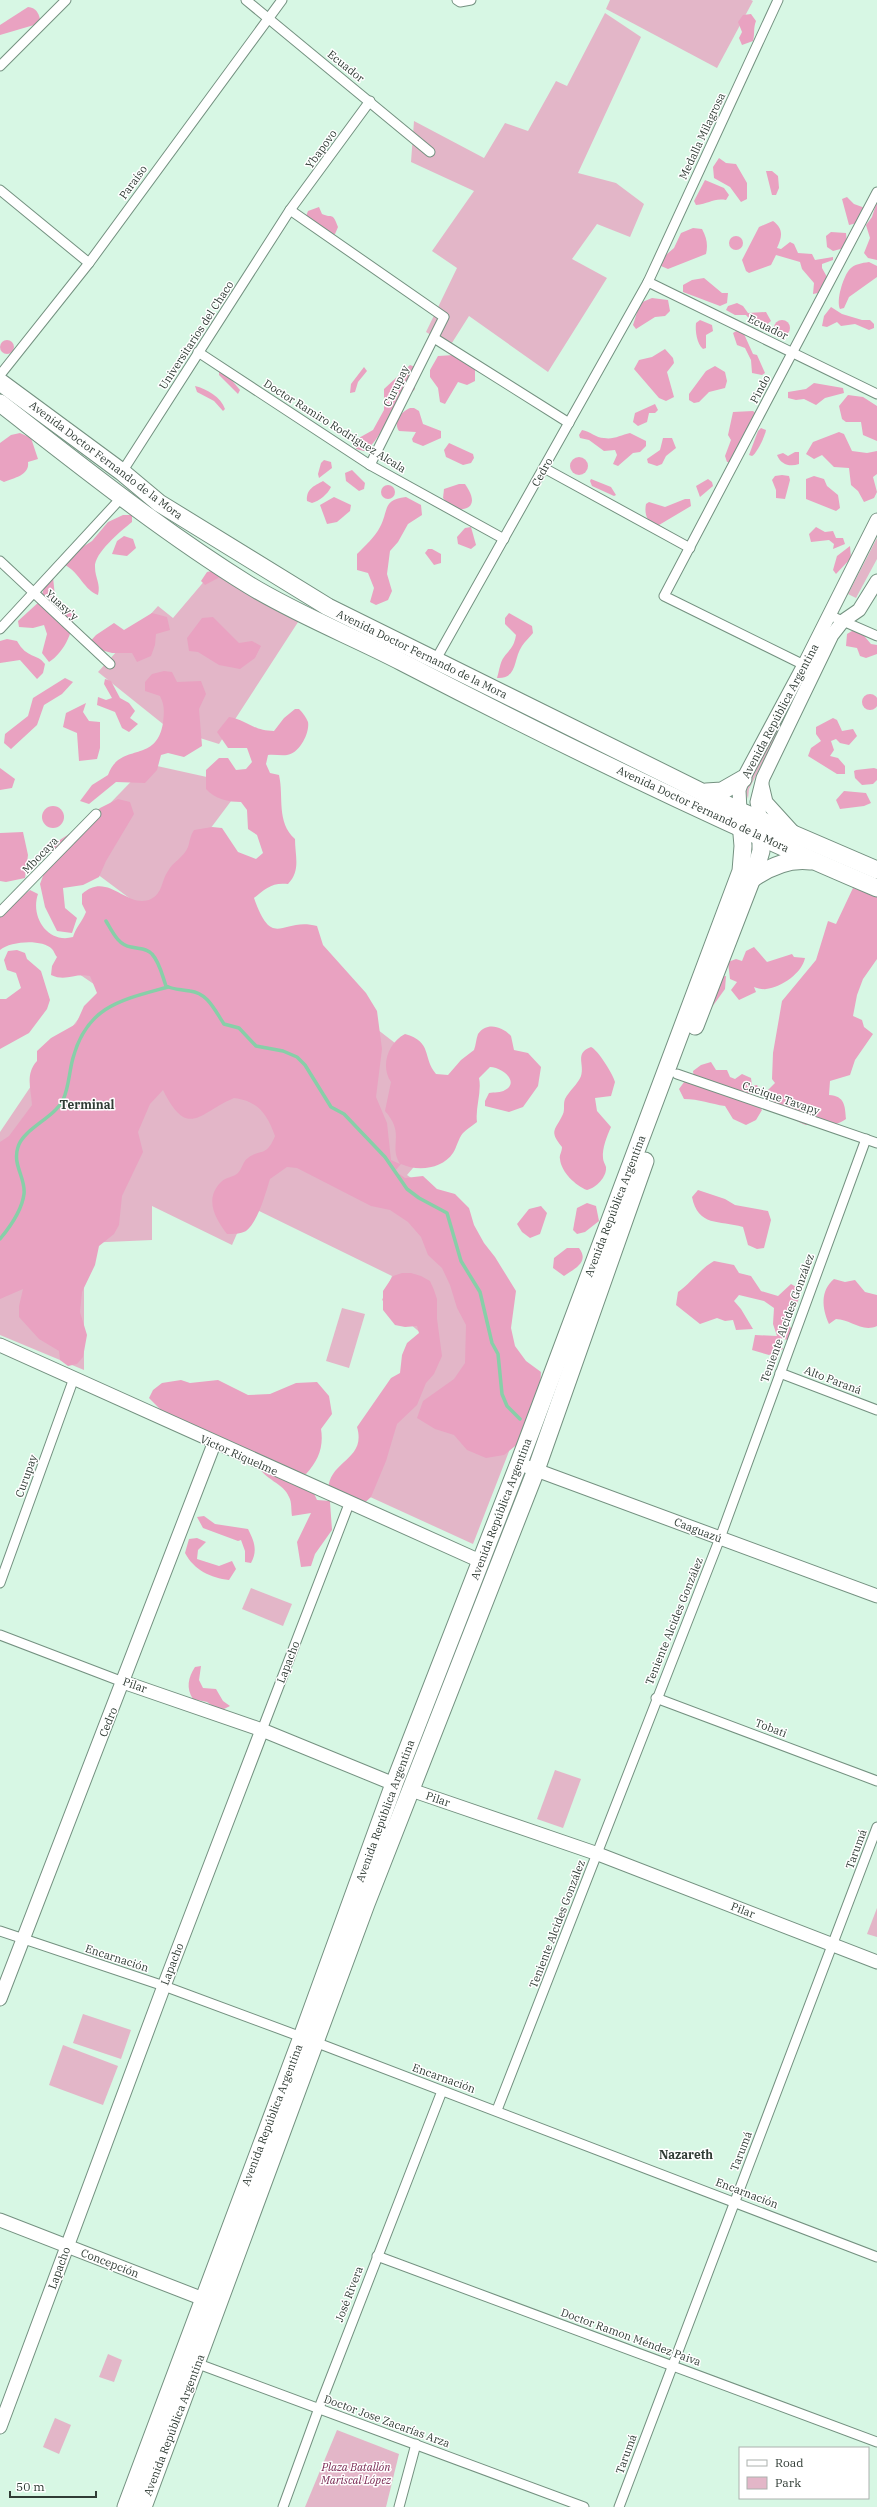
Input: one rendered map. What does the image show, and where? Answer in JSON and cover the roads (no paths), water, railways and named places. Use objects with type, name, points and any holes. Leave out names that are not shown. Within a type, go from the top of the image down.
[{"type":"highway","name":"Avenida Doctor Fernando de la Mora","points":[[0,382],[122,472],[159,503],[250,561],[328,606],[435,661],[706,792],[740,810],[761,828],[823,863],[877,888]]},
{"type":"highway","name":"Avenida Doctor Fernando de la Mora","points":[[0,403],[122,497],[250,586],[299,613],[367,644],[557,741],[742,829],[761,828],[797,835],[877,870]]},
{"type":"highway","points":[[367,644],[384,643],[472,682],[490,688]]},
{"type":"highway","points":[[557,741],[561,734],[567,733],[625,759],[644,763]]},
{"type":"highway","points":[[706,792],[722,791],[744,779]]},
{"type":"highway","name":"Avenida República Argentina","points":[[143,2507],[219,2306],[394,1784],[519,1463],[742,863],[742,829],[740,810]]},
{"type":"highway","points":[[720,819],[732,830],[738,845],[742,863]]},
{"type":"highway","name":"Avenida República Argentina","points":[[126,2507],[202,2298],[411,1790],[536,1470],[677,1074],[752,879],[761,851],[761,828]]},
{"type":"highway","points":[[752,879],[763,872],[789,861],[801,860],[823,863]]},
{"type":"street","points":[[0,66],[66,0]]},
{"type":"street","name":"Ecuador","points":[[246,0],[430,152]]},
{"type":"street","name":"Paraíso","points":[[0,375],[89,263],[268,17],[282,0]]},
{"type":"street","points":[[458,1],[471,0]]},
{"type":"street","name":"Medalla Milagrosa","points":[[648,282],[778,0]]},
{"type":"street","name":"Ybapovo","points":[[290,210],[370,101]]},
{"type":"street","points":[[0,190],[89,263]]},
{"type":"street","name":"Pindo","points":[[804,665],[664,596],[877,192]]},
{"type":"street","name":"Curupay","points":[[290,210],[444,318],[370,465]]},
{"type":"street","name":"Universitarios del Chaco","points":[[122,472],[290,210]]},
{"type":"street","name":"Ecuador","points":[[648,282],[877,394]]},
{"type":"street","name":"Cedro","points":[[435,661],[648,282]]},
{"type":"street","points":[[434,338],[569,423]]},
{"type":"street","name":"Doctor Ramiro Rodriguez Alcala","points":[[198,352],[370,465],[504,539]]},
{"type":"street","points":[[544,468],[690,548]]},
{"type":"street","points":[[0,629],[122,497]]},
{"type":"street","name":"Avenida República Argentina","points":[[740,810],[740,790],[744,779],[804,665],[877,520]]},
{"type":"street","name":"Yuasy'y","points":[[0,561],[33,594],[110,664]]},
{"type":"street","name":"Avenida República Argentina","points":[[761,828],[757,802],[762,781],[832,635],[843,621],[859,610],[877,581]]},
{"type":"street","points":[[829,615],[877,636]]},
{"type":"street","points":[[762,781],[762,793],[766,802],[797,835]]},
{"type":"street","name":"Mbocaya","points":[[0,912],[96,814]]},
{"type":"street","name":"Cacique Tavapy","points":[[677,1074],[877,1143]]},
{"type":"street","name":"Teniente Alcides González","points":[[497,2110],[598,1854],[656,1698],[720,1538],[866,1139]]},
{"type":"street","name":"Victor Riquelme","points":[[0,1345],[214,1444],[480,1561]]},
{"type":"street","name":"Alto Paraná","points":[[780,1373],[877,1410]]},
{"type":"street","name":"Curupay","points":[[0,1583],[74,1378]]},
{"type":"street","name":"Cedro","points":[[0,1999],[22,1939],[124,1682],[214,1444]]},
{"type":"street","name":"Caaguazú","points":[[519,1463],[877,1596]]},
{"type":"street","name":"Lapacho","points":[[0,2427],[164,1986],[349,1504]]},
{"type":"street","name":"Pilar","points":[[0,1635],[124,1682],[262,1730],[394,1784],[598,1854],[877,1962]]},
{"type":"street","name":"Tobati","points":[[656,1698],[877,1781]]},
{"type":"street","name":"Tarumá","points":[[619,2507],[734,2201],[834,1945],[877,1827]]},
{"type":"street","name":"Encarnación","points":[[0,1931],[164,1986],[308,2039],[442,2091],[497,2110],[877,2257]]},
{"type":"street","name":"José Rivera","points":[[283,2507],[377,2256],[442,2091]]},
{"type":"street","name":"Concepción","points":[[0,2220],[202,2298],[219,2306]]},
{"type":"street","name":"Doctor Ramon Méndez Paiva","points":[[377,2256],[672,2364],[877,2442]]},
{"type":"street","name":"Doctor Jose Zacarías Arza","points":[[181,2358],[584,2507]]},
{"type":"street","points":[[399,2507],[416,2444]]},
{"type":"waterway","points":[[106,921],[122,944],[145,950],[152,954],[159,965],[166,986],[196,992],[202,995],[210,1003],[224,1024],[239,1028],[256,1046],[283,1051],[297,1057],[305,1065],[331,1107],[344,1114],[385,1157],[407,1189],[419,1198],[447,1213],[461,1261],[480,1292],[492,1343],[498,1354],[502,1394],[507,1406],[520,1419]]},
{"type":"waterway","points":[[0,1239],[11,1224],[23,1200],[24,1188],[17,1160],[18,1147],[26,1135],[53,1112],[63,1100],[67,1090],[73,1058],[79,1041],[87,1027],[97,1016],[121,1001],[168,987]]},
{"type":"district","name":"Terminal","points":[[87,1104]]},
{"type":"district","name":"Nazareth","points":[[686,2154]]},
{"type":"park label","name":"Plaza Batallón Mariscal López","points":[[356,2473]]}]
